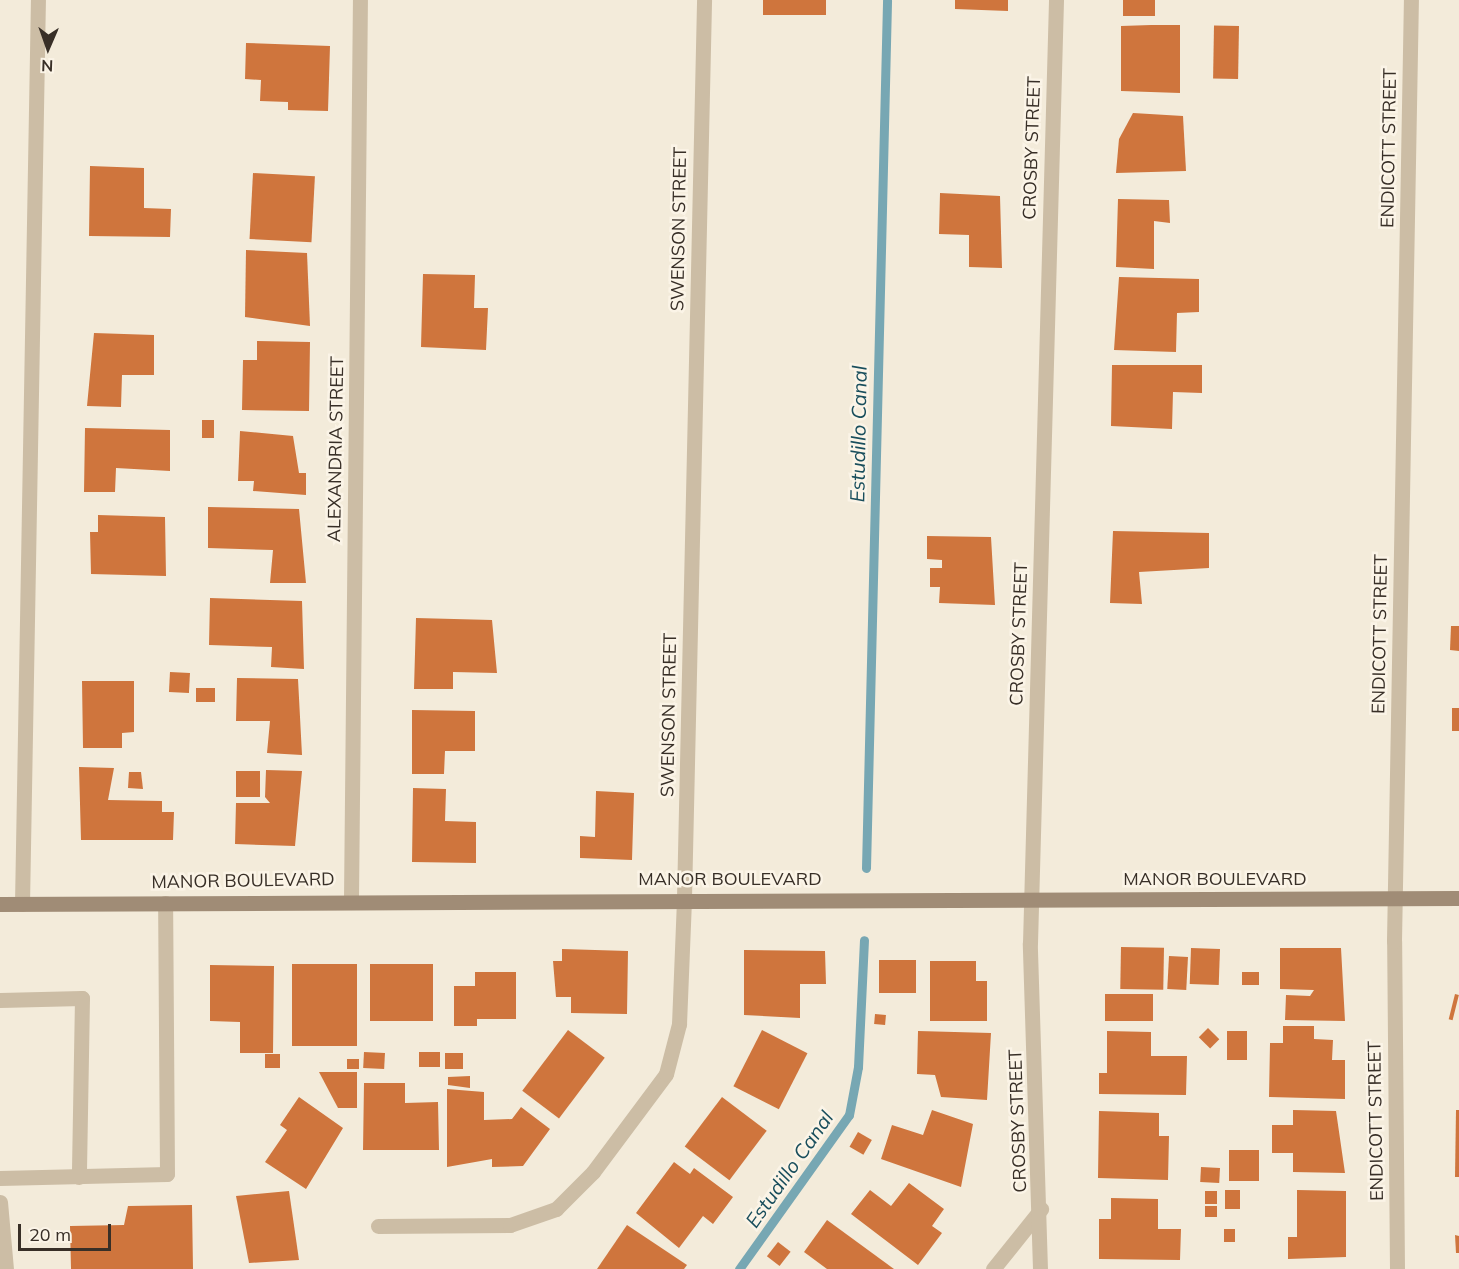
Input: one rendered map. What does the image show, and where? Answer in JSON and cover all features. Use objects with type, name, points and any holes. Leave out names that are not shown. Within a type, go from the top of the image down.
[{"type":"street","points":[[22,904],[38,0]]},
{"type":"street","name":"ALEXANDRIA STREET","points":[[351,899],[360,0]]},
{"type":"street","name":"SWENSON STREET","points":[[378,1226],[510,1225],[556,1209],[593,1172],[666,1074],[679,1024],[684,898],[704,0]]},
{"type":"street","name":"CROSBY STREET","points":[[1041,1269],[1031,900],[1056,0]]},
{"type":"street","name":"ENDICOTT STREET","points":[[1397,1269],[1395,898],[1411,0]]},
{"type":"street","name":"MANOR BOULEVARD","points":[[0,904],[351,899],[1459,898]]},
{"type":"street","points":[[0,1178],[167,1174],[165,903]]},
{"type":"street","points":[[0,1000],[82,998],[79,1176]]},
{"type":"street","points":[[0,1202],[6,1269]]},
{"type":"street","points":[[993,1269],[1041,1209]]},
{"type":"building","points":[[763,0],[826,0],[826,15],[763,15]]},
{"type":"building","points":[[955,0],[1008,0],[1008,11],[955,9]]},
{"type":"building","points":[[1123,0],[1155,0],[1155,16],[1123,16]]},
{"type":"building","points":[[1180,25],[1180,93],[1121,91],[1121,26]]},
{"type":"building","points":[[1214,26],[1239,26],[1238,79],[1213,79]]},
{"type":"building","points":[[246,43],[330,46],[328,111],[288,110],[288,102],[260,101],[261,80],[245,79]]},
{"type":"building","points":[[1133,113],[1183,116],[1186,171],[1116,173],[1119,139]]},
{"type":"building","points":[[90,166],[144,168],[144,208],[171,209],[170,237],[89,236]]},
{"type":"building","points":[[253,173],[315,176],[311,242],[250,239]]},
{"type":"building","points":[[940,193],[1000,196],[1002,268],[969,267],[969,235],[939,234]]},
{"type":"building","points":[[1118,199],[1169,200],[1170,223],[1154,221],[1154,269],[1116,267]]},
{"type":"building","points":[[246,250],[307,253],[310,326],[245,317]]},
{"type":"building","points":[[423,274],[475,275],[474,308],[488,308],[486,350],[421,347]]},
{"type":"building","points":[[1119,277],[1199,279],[1199,312],[1177,313],[1176,352],[1114,350]]},
{"type":"building","points":[[94,333],[154,335],[154,375],[122,375],[121,407],[87,406]]},
{"type":"building","points":[[257,341],[310,342],[309,411],[242,410],[243,360],[257,360]]},
{"type":"building","points":[[1112,365],[1202,365],[1202,393],[1173,392],[1172,429],[1111,426]]},
{"type":"building","points":[[202,420],[214,420],[214,438],[202,438]]},
{"type":"building","points":[[85,428],[170,430],[170,471],[116,468],[115,492],[84,492]]},
{"type":"building","points":[[240,431],[293,436],[299,473],[306,473],[306,495],[253,491],[254,481],[238,481]]},
{"type":"building","points":[[208,507],[299,509],[306,583],[270,583],[273,550],[208,548]]},
{"type":"building","points":[[98,515],[165,517],[166,576],[91,574],[90,532],[98,532]]},
{"type":"building","points":[[1113,531],[1209,533],[1209,568],[1139,572],[1142,604],[1110,603]]},
{"type":"building","points":[[927,536],[991,537],[995,605],[939,603],[940,587],[930,587],[930,568],[942,568],[942,560],[927,559]]},
{"type":"building","points":[[210,598],[302,601],[304,669],[271,667],[272,647],[209,645]]},
{"type":"building","points":[[416,618],[492,620],[497,673],[453,672],[453,689],[414,689]]},
{"type":"building","points":[[1451,626],[1459,626],[1459,651],[1450,650]]},
{"type":"building","points":[[170,672],[190,673],[189,693],[169,692]]},
{"type":"building","points":[[237,678],[298,679],[302,755],[267,753],[270,721],[236,721]]},
{"type":"building","points":[[82,681],[134,681],[134,732],[122,733],[122,748],[83,748]]},
{"type":"building","points":[[196,688],[215,688],[215,702],[196,702]]},
{"type":"building","points":[[1452,708],[1459,708],[1459,731],[1452,731]]},
{"type":"building","points":[[412,710],[475,711],[475,751],[445,751],[444,774],[412,774]]},
{"type":"building","points":[[79,767],[114,768],[108,800],[162,801],[162,812],[174,812],[173,840],[81,840]]},
{"type":"building","points":[[266,770],[302,771],[295,846],[235,844],[236,803],[270,803],[265,797]]},
{"type":"building","points":[[236,771],[260,771],[260,797],[236,797]]},
{"type":"building","points":[[129,772],[141,772],[143,789],[128,788]]},
{"type":"building","points":[[413,788],[446,789],[445,821],[476,822],[476,863],[412,862]]},
{"type":"building","points":[[596,791],[634,793],[632,860],[580,858],[580,836],[595,837]]},
{"type":"building","points":[[1121,947],[1164,948],[1163,990],[1120,989]]},
{"type":"building","points":[[1191,948],[1220,949],[1219,985],[1190,984]]},
{"type":"building","points":[[1280,948],[1341,948],[1345,1021],[1285,1020],[1286,995],[1310,996],[1314,990],[1280,989]]},
{"type":"building","points":[[562,949],[628,951],[627,1014],[571,1013],[571,997],[556,997],[553,961],[562,961]]},
{"type":"building","points":[[744,950],[825,951],[826,984],[800,984],[800,1018],[744,1015]]},
{"type":"building","points":[[1169,956],[1188,957],[1186,990],[1167,989]]},
{"type":"building","points":[[879,960],[916,960],[916,993],[879,993]]},
{"type":"building","points":[[930,961],[976,961],[976,981],[987,981],[987,1021],[930,1021]]},
{"type":"building","points":[[292,964],[357,964],[357,1046],[292,1046]]},
{"type":"building","points":[[370,964],[433,964],[433,1021],[370,1021]]},
{"type":"building","points":[[210,965],[274,966],[273,1053],[240,1053],[240,1022],[210,1021]]},
{"type":"building","points":[[475,972],[516,972],[516,1019],[477,1019],[477,1026],[454,1026],[454,986],[475,986]]},
{"type":"building","points":[[1242,972],[1259,972],[1259,985],[1242,985]]},
{"type":"building","points":[[1105,994],[1153,994],[1153,1021],[1105,1021]]},
{"type":"building","points":[[1455,994],[1459,995],[1453,1020],[1449,1019]]},
{"type":"building","points":[[875,1014],[886,1015],[885,1025],[874,1024]]},
{"type":"building","points":[[1283,1026],[1314,1026],[1314,1039],[1333,1040],[1332,1060],[1345,1060],[1345,1099],[1269,1097],[1270,1043],[1283,1043]]},
{"type":"building","points":[[1208,1028],[1219,1039],[1210,1049],[1199,1037]]},
{"type":"building","points":[[568,1030],[605,1058],[559,1118],[522,1091]]},
{"type":"building","points":[[762,1030],[807,1053],[779,1109],[733,1086]]},
{"type":"building","points":[[918,1031],[991,1033],[987,1100],[941,1097],[935,1075],[917,1074]]},
{"type":"building","points":[[1107,1031],[1151,1032],[1151,1056],[1187,1056],[1186,1095],[1099,1094],[1099,1073],[1107,1073]]},
{"type":"building","points":[[1227,1031],[1247,1031],[1247,1060],[1227,1060]]},
{"type":"building","points":[[364,1052],[385,1053],[384,1069],[363,1068]]},
{"type":"building","points":[[419,1052],[440,1052],[440,1067],[419,1067]]},
{"type":"building","points":[[445,1053],[463,1053],[463,1069],[445,1069]]},
{"type":"building","points":[[265,1054],[280,1054],[280,1068],[265,1068]]},
{"type":"building","points":[[347,1059],[359,1059],[359,1069],[347,1069]]},
{"type":"building","points":[[319,1072],[357,1072],[357,1108],[338,1108]]},
{"type":"building","points":[[470,1076],[470,1088],[448,1085],[448,1077]]},
{"type":"building","points":[[364,1083],[405,1083],[405,1103],[438,1102],[439,1150],[363,1150]]},
{"type":"building","points":[[447,1089],[484,1092],[484,1120],[512,1119],[521,1107],[550,1129],[523,1166],[492,1167],[492,1159],[447,1167]]},
{"type":"building","points":[[299,1097],[343,1128],[306,1189],[265,1162],[287,1130],[280,1125]]},
{"type":"building","points":[[722,1097],[767,1131],[729,1180],[685,1147]]},
{"type":"building","points":[[932,1110],[973,1124],[961,1187],[881,1159],[892,1125],[923,1135]]},
{"type":"building","points":[[1293,1110],[1336,1111],[1345,1173],[1293,1172],[1293,1153],[1272,1153],[1272,1125],[1293,1125]]},
{"type":"building","points":[[1456,1110],[1459,1110],[1459,1177],[1455,1177]]},
{"type":"building","points":[[1099,1111],[1159,1113],[1159,1136],[1169,1136],[1168,1180],[1098,1178]]},
{"type":"building","points":[[858,1132],[872,1140],[863,1155],[850,1147]]},
{"type":"building","points":[[1229,1150],[1259,1150],[1259,1181],[1229,1181]]},
{"type":"building","points":[[674,1162],[690,1174],[694,1168],[733,1197],[713,1224],[703,1216],[679,1248],[636,1213]]},
{"type":"building","points":[[1201,1167],[1220,1168],[1219,1183],[1200,1182]]},
{"type":"building","points":[[909,1183],[944,1209],[932,1226],[942,1233],[918,1265],[851,1214],[870,1190],[891,1206]]},
{"type":"building","points":[[1225,1190],[1240,1190],[1240,1209],[1225,1209]]},
{"type":"building","points":[[1297,1190],[1346,1191],[1346,1257],[1288,1259],[1288,1237],[1297,1237]]},
{"type":"building","points":[[289,1191],[299,1260],[249,1263],[236,1196]]},
{"type":"building","points":[[1205,1191],[1217,1191],[1217,1204],[1205,1204]]},
{"type":"building","points":[[1111,1198],[1158,1199],[1158,1229],[1181,1229],[1180,1260],[1099,1259],[1099,1219],[1111,1219]]},
{"type":"building","points":[[192,1205],[193,1269],[71,1269],[70,1226],[124,1225],[128,1206]]},
{"type":"building","points":[[1205,1206],[1217,1206],[1217,1217],[1205,1217]]},
{"type":"building","points":[[827,1220],[894,1269],[827,1269],[804,1252]]},
{"type":"building","points":[[627,1225],[687,1265],[684,1269],[597,1269]]},
{"type":"building","points":[[1224,1229],[1235,1229],[1235,1242],[1224,1242]]},
{"type":"building","points":[[1455,1235],[1459,1236],[1459,1253],[1456,1253]]},
{"type":"building","points":[[778,1242],[791,1252],[780,1266],[767,1256]]},
{"type":"waterway","name":"Estudillo Canal","points":[[866,868],[887,0]]},
{"type":"waterway","name":"Estudillo Canal","points":[[739,1269],[849,1115],[858,1067],[864,940]]}]
